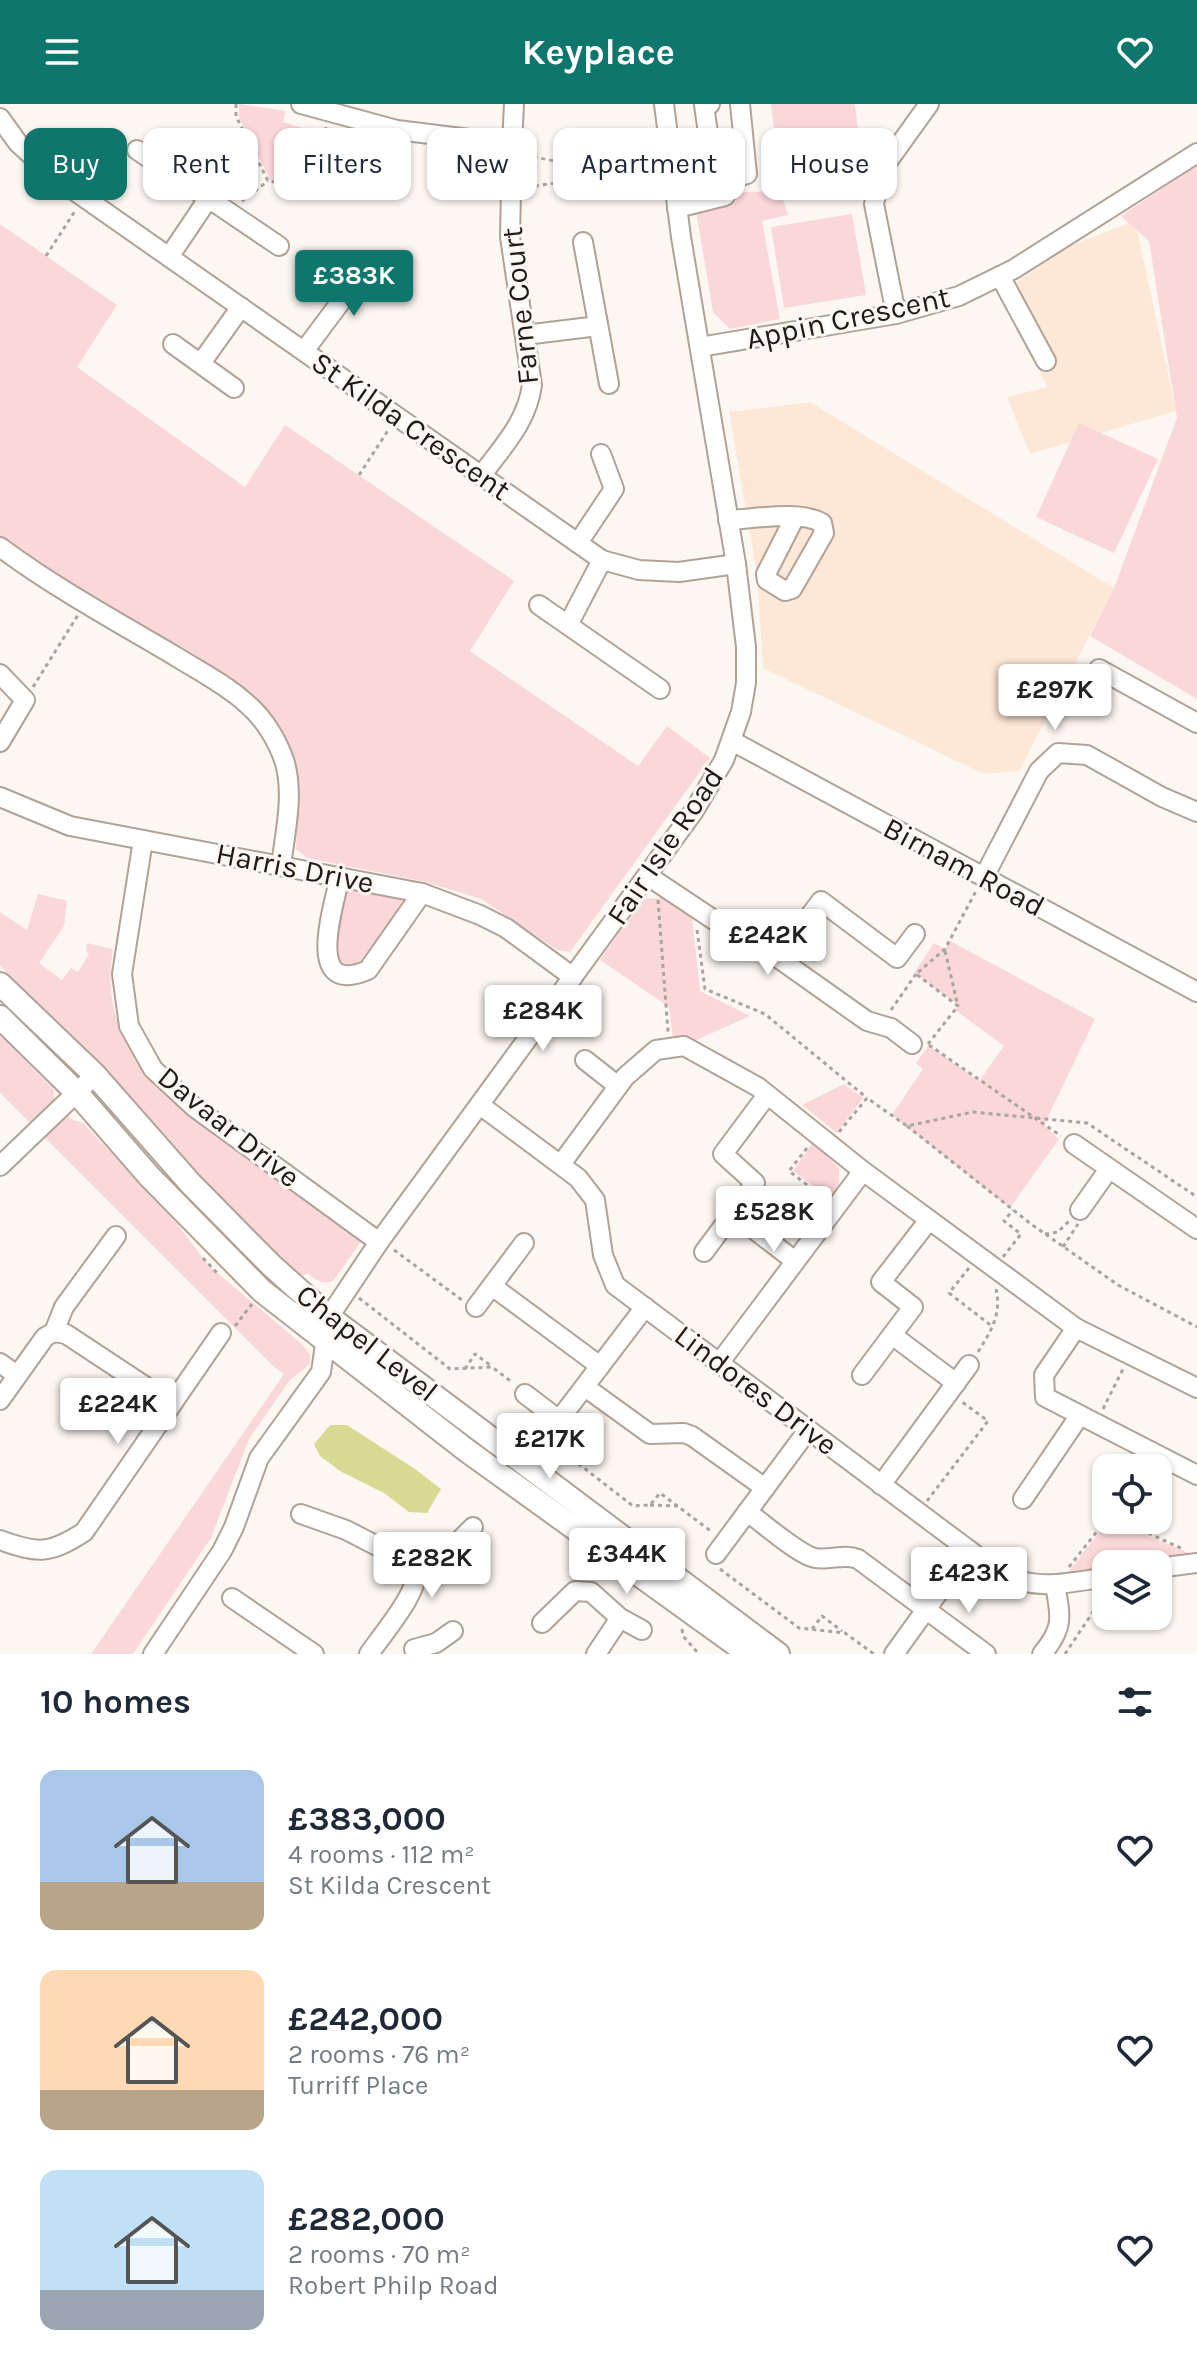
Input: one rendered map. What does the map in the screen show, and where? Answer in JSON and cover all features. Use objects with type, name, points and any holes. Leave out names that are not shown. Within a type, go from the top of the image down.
[{"type":"main road","name":"Chapel Level","points":[[0,984],[95,1075],[191,1184],[271,1265],[329,1317],[778,1654]]},
{"type":"main road","name":"Chapel Level","points":[[0,1017],[76,1092],[149,1176],[262,1291],[466,1450],[749,1654]]},
{"type":"street","points":[[301,104],[397,130],[427,135]]},
{"type":"street","name":"Farne Court","points":[[513,128],[514,104]]},
{"type":"street","points":[[707,128],[704,105],[710,104]]},
{"type":"street","points":[[740,104],[742,128]]},
{"type":"street","points":[[896,314],[874,204],[879,180],[888,161],[929,104]]},
{"type":"street","name":"Fair Isle Road","points":[[329,1317],[380,1241],[573,977],[652,879],[713,782],[732,741],[741,712],[746,683],[746,647],[736,564],[676,202],[665,108]]},
{"type":"street","name":"St Kilda Crescent","points":[[0,120],[24,149]]},
{"type":"street","points":[[137,150],[143,154]]},
{"type":"street","name":"Appin Crescent","points":[[700,347],[896,314],[959,296],[1000,276],[1197,153]]},
{"type":"street","points":[[745,154],[745,175]]},
{"type":"street","name":"St Kilda Crescent","points":[[87,200],[602,560],[639,570],[679,572],[736,564]]},
{"type":"street","points":[[169,257],[207,200]]},
{"type":"street","points":[[210,200],[279,246]]},
{"type":"street","name":"Farne Court","points":[[481,476],[521,423],[529,405],[532,385],[510,237],[511,200]]},
{"type":"street","points":[[676,202],[692,200]]},
{"type":"street","points":[[583,242],[609,384]]},
{"type":"street","points":[[304,351],[351,288],[361,261]]},
{"type":"street","points":[[1000,276],[1046,361]]},
{"type":"street","points":[[201,363],[241,307]]},
{"type":"street","points":[[525,335],[598,326]]},
{"type":"street","points":[[173,344],[234,388]]},
{"type":"street","points":[[578,543],[614,489],[601,454]]},
{"type":"street","points":[[728,520],[795,517]]},
{"type":"street","points":[[0,547],[35,574],[232,692],[267,725],[280,752],[288,781],[281,866]]},
{"type":"street","points":[[568,625],[602,560]]},
{"type":"street","points":[[539,605],[660,689]]},
{"type":"street","points":[[1099,669],[1197,723]]},
{"type":"street","points":[[0,674],[25,700],[0,742]]},
{"type":"street","name":"Birnam Road","points":[[732,741],[1197,992]]},
{"type":"street","points":[[984,877],[1039,771],[1058,753],[1087,755],[1162,797],[1197,812]]},
{"type":"street","name":"Harris Drive","points":[[0,797],[70,826],[422,893],[506,928],[573,977]]},
{"type":"street","name":"Davaar Drive","points":[[143,840],[122,974],[129,1026],[153,1069],[194,1107],[380,1241]]},
{"type":"street","points":[[340,876],[325,953],[330,966],[340,974],[356,975],[368,970],[422,893]]},
{"type":"street","points":[[652,879],[738,936],[778,958],[867,1021],[920,1042]]},
{"type":"street","points":[[778,958],[821,901],[897,958],[915,934]]},
{"type":"street","points":[[561,1164],[618,1086],[656,1050],[684,1046],[767,1095],[863,1171],[1076,1328],[1197,1388]]},
{"type":"street","points":[[585,1060],[618,1086]]},
{"type":"street","points":[[0,1166],[95,1075]]},
{"type":"street","points":[[704,1252],[755,1183],[723,1154],[767,1095]]},
{"type":"street","name":"Lindores Drive","points":[[480,1105],[578,1178],[595,1200],[603,1255],[615,1285],[1001,1574],[1020,1583],[1055,1585],[1092,1579]]},
{"type":"street","points":[[1074,1144],[1197,1229]]},
{"type":"street","points":[[1080,1210],[1109,1169]]},
{"type":"street","points":[[720,1362],[863,1171]]},
{"type":"street","points":[[733,1213],[795,1261]]},
{"type":"street","points":[[862,1375],[913,1307],[881,1282],[929,1220]]},
{"type":"street","points":[[54,1332],[64,1307],[116,1236]]},
{"type":"street","points":[[476,1307],[524,1243]]},
{"type":"street","points":[[492,1286],[600,1366]]},
{"type":"street","points":[[525,1394],[559,1420],[645,1307]]},
{"type":"street","points":[[153,1654],[222,1551],[264,1450],[321,1372],[329,1317]]},
{"type":"street","points":[[1076,1328],[1044,1375],[1045,1397],[1197,1475]]},
{"type":"street","points":[[0,1400],[45,1337],[54,1332],[66,1334],[172,1404]]},
{"type":"street","points":[[0,1540],[34,1551],[61,1547],[84,1532],[221,1333]]},
{"type":"street","points":[[892,1335],[952,1388]]},
{"type":"street","points":[[0,1363],[17,1375]]},
{"type":"street","points":[[881,1485],[969,1365]]},
{"type":"street","points":[[585,1387],[650,1434],[684,1433],[692,1436],[765,1488]]},
{"type":"street","points":[[1023,1499],[1088,1419]]},
{"type":"street","points":[[718,1554],[808,1430]]},
{"type":"street","points":[[747,1512],[807,1555],[824,1559],[844,1555],[858,1559],[986,1654]]},
{"type":"street","points":[[301,1514],[346,1530],[416,1566],[444,1556],[473,1527]]},
{"type":"street","points":[[894,1654],[969,1550]]},
{"type":"street","points":[[1172,1564],[1195,1558]]},
{"type":"street","points":[[369,1654],[413,1590],[419,1576],[416,1566]]},
{"type":"street","points":[[1054,1652],[1060,1625],[1055,1585]]},
{"type":"street","points":[[542,1623],[575,1591],[591,1592],[620,1618],[642,1630]]},
{"type":"street","points":[[232,1598],[314,1654]]},
{"type":"street","points":[[596,1654],[620,1618]]},
{"type":"street","points":[[385,1631],[416,1651],[436,1643],[453,1631]]},
{"type":"path","points":[[236,104],[236,116],[268,181]]},
{"type":"path","points":[[652,128],[665,108]]},
{"type":"path","points":[[228,212],[268,181],[281,183],[324,135],[331,112]]},
{"type":"path","points":[[46,256],[83,200]]},
{"type":"path","points":[[672,200],[676,202]]},
{"type":"path","points":[[359,475],[398,416]]},
{"type":"path","points":[[25,700],[85,602]]},
{"type":"path","points":[[887,1015],[916,974],[945,949],[984,877]]},
{"type":"path","points":[[652,879],[669,1048]]},
{"type":"path","points":[[694,905],[705,989],[765,1014],[867,1098],[1045,1234],[1118,1285],[1197,1327]]},
{"type":"path","points":[[945,949],[958,1006]]},
{"type":"path","points":[[916,974],[958,1006]]},
{"type":"path","points":[[958,1006],[920,1042],[1074,1144]]},
{"type":"path","points":[[835,1207],[789,1171],[867,1098]]},
{"type":"path","points":[[907,1126],[973,1112],[1087,1123],[1197,1197]]},
{"type":"path","points":[[969,1365],[993,1327],[1000,1304],[992,1273],[1021,1234],[1004,1221],[1013,1210]]},
{"type":"path","points":[[1045,1234],[1063,1229],[1080,1210]]},
{"type":"path","points":[[1063,1247],[1082,1219],[1080,1210]]},
{"type":"path","points":[[380,1241],[457,1298],[476,1307]]},
{"type":"path","points":[[978,1257],[949,1293],[993,1327]]},
{"type":"path","points":[[354,1302],[357,1296],[450,1369],[492,1367]]},
{"type":"path","points":[[221,1333],[232,1329],[253,1303]]},
{"type":"path","points":[[465,1369],[475,1354],[525,1394]]},
{"type":"path","points":[[1088,1419],[1130,1355]]},
{"type":"path","points":[[918,1512],[988,1421],[952,1388]]},
{"type":"path","points":[[559,1420],[560,1433],[553,1444],[633,1506],[678,1506]]},
{"type":"path","points":[[650,1505],[660,1493],[678,1506],[718,1554],[799,1628],[845,1633]]},
{"type":"path","points":[[1055,1585],[1095,1534]]},
{"type":"path","points":[[1147,1534],[1195,1558]]},
{"type":"path","points":[[1054,1652],[1092,1608]]},
{"type":"path","points":[[812,1629],[822,1616],[874,1654]]},
{"type":"path","points":[[685,1624],[681,1632],[699,1654]]},
{"type":"shaded area","points":[[239,104],[286,111],[283,122],[302,128],[274,128],[274,180],[270,180],[258,156],[258,128],[244,128],[239,117]]},
{"type":"shaded area","points":[[771,104],[855,104],[858,128],[774,128]]},
{"type":"shaded area","points":[[1197,165],[1197,699],[1090,636],[1114,588],[1177,418],[1149,241],[1121,216]]},
{"type":"shaded area","points":[[761,191],[761,200],[783,200],[788,215],[762,221],[780,319],[730,329],[713,312],[696,211],[716,209],[734,200],[745,200],[745,192]]},
{"type":"shaded area","points":[[852,214],[866,295],[784,308],[771,227]]},
{"type":"shaded area","points":[[1135,221],[1176,411],[1030,454],[1007,397],[1048,387],[999,294],[1069,246]]},
{"type":"shaded area","points":[[0,224],[117,305],[77,367],[245,487],[285,425],[514,581],[470,651],[638,766],[667,726],[710,758],[570,952],[557,950],[481,899],[426,882],[307,858],[296,849],[298,806],[293,762],[276,726],[0,540]]},
{"type":"shaded area","points":[[810,402],[1114,588],[1019,771],[984,774],[763,668],[757,573],[729,412]]},
{"type":"shaded area","points":[[1079,423],[1158,459],[1114,553],[1036,517]]},
{"type":"shaded area","points":[[350,889],[400,899],[407,904],[364,963],[348,969],[334,958],[343,892]]},
{"type":"shaded area","points":[[38,894],[67,901],[64,926],[39,963],[62,980],[71,968],[78,972],[89,954],[86,951],[87,943],[113,949],[111,985],[116,1016],[127,1044],[144,1068],[188,1111],[359,1238],[360,1243],[333,1281],[322,1282],[307,1273],[302,1277],[240,1219],[91,1055],[0,966],[0,912],[27,930]]},
{"type":"shaded area","points":[[674,897],[691,908],[700,991],[750,1016],[692,1042],[673,1039],[669,1007],[600,960],[643,899]]},
{"type":"shaded area","points":[[950,941],[1095,1019],[1044,1125],[1059,1139],[1010,1208],[892,1115],[923,1069],[916,1063],[929,1045],[979,1081],[1004,1046],[955,1010],[958,1005],[914,973],[934,943],[945,949]]},
{"type":"shaded area","points":[[0,1035],[54,1090],[54,1100],[71,1119],[83,1123],[173,1218],[208,1265],[303,1345],[310,1355],[310,1364],[290,1380],[249,1439],[211,1538],[133,1654],[91,1654],[284,1374],[0,1093]]},
{"type":"shaded area","points":[[844,1084],[863,1098],[837,1133],[802,1105]]},
{"type":"shaded area","points":[[813,1142],[839,1168],[839,1185],[831,1199],[793,1171]]},
{"type":"shaded area","points":[[330,1425],[347,1425],[441,1489],[427,1513],[409,1512],[384,1493],[340,1471],[320,1456],[314,1444]]},
{"type":"shaded area","points":[[1098,1534],[1145,1534],[1191,1554],[1172,1557],[1172,1550],[1092,1550],[1092,1570],[1066,1575]]}]
